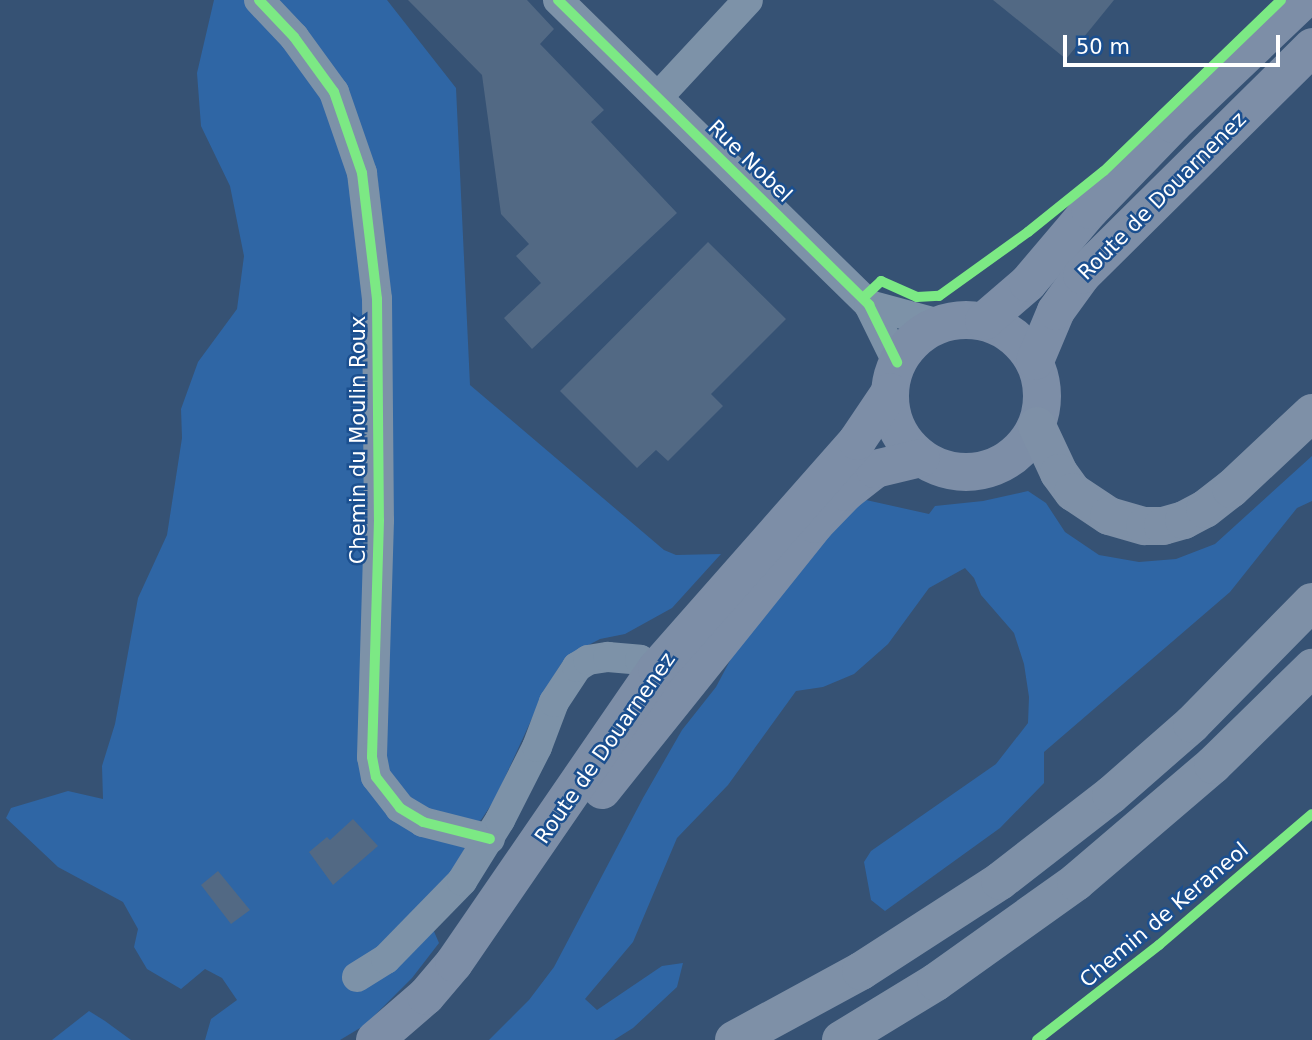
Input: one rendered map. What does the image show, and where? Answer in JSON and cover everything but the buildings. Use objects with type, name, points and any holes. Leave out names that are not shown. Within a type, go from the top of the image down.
[{"type":"highway","points":[[1037,426],[1059,472],[1073,492],[1109,516],[1145,526],[1163,526],[1184,520],[1205,509],[1231,489],[1312,413]]},
{"type":"highway","points":[[734,1040],[861,971],[1000,881],[1111,795],[1192,724],[1312,602]]},
{"type":"highway","points":[[841,1040],[936,982],[1076,882],[1213,765],[1312,668]]},
{"type":"main road","name":"Route de Douarnenez","points":[[984,321],[1028,283],[1090,210],[1172,124],[1303,0]]},
{"type":"main road","name":"Route de Douarnenez","points":[[1035,361],[1056,311],[1082,275],[1312,47]]},
{"type":"main road","points":[[962,319],[984,321],[1005,330],[1022,343],[1035,361],[1043,393],[1037,426],[1017,453],[987,470],[964,473],[942,469],[921,458],[904,440],[892,417],[893,377],[908,346],[940,324],[962,319]]},
{"type":"main road","name":"Route de Douarnenez","points":[[375,1040],[426,996],[454,963],[657,668],[857,441],[893,377]]},
{"type":"main road","name":"Route de Douarnenez","points":[[415,1040],[455,1003],[474,979],[615,771],[800,541],[846,492],[875,469],[921,458]]},
{"type":"street","name":"Chemin du Moulin Roux","points":[[259,0],[294,37],[334,92],[362,173],[377,299],[379,507],[372,757],[376,777],[400,808],[423,822],[490,839]]},
{"type":"street","name":"Rue Nobel","points":[[558,0],[869,305],[893,377]]},
{"type":"street","points":[[657,97],[748,0]]},
{"type":"street","name":"Rue Nobel","points":[[869,305],[940,324]]},
{"type":"street","points":[[357,977],[386,959],[438,909],[462,881],[490,839],[528,766],[554,702],[577,667],[596,658],[621,657],[640,660],[657,668],[705,662]]},
{"type":"shaded area","points":[[214,0],[387,0],[456,88],[470,385],[664,550],[676,555],[721,554],[672,608],[625,634],[600,639],[577,651],[561,664],[545,690],[495,799],[481,820],[468,829],[467,845],[426,913],[439,943],[412,978],[365,1025],[340,1040],[205,1040],[211,1019],[237,1000],[222,978],[205,969],[181,989],[147,969],[134,947],[138,929],[123,902],[58,867],[6,818],[11,808],[68,791],[103,799],[102,766],[115,724],[138,598],[167,535],[182,438],[181,409],[198,362],[237,309],[244,256],[230,186],[201,126],[197,73]]},
{"type":"shaded area","points":[[1312,456],[1312,501],[1297,508],[1230,592],[1044,752],[1044,783],[1000,828],[885,911],[871,900],[864,862],[871,851],[996,764],[1028,723],[1029,697],[1024,664],[1014,633],[981,595],[974,578],[965,568],[929,588],[888,644],[854,674],[823,687],[796,691],[728,785],[677,838],[633,942],[585,999],[597,1010],[662,966],[683,963],[677,987],[633,1028],[614,1040],[489,1040],[529,1000],[554,967],[643,798],[682,730],[716,687],[752,619],[805,548],[866,500],[929,514],[935,506],[983,501],[1028,491],[1046,503],[1065,532],[1099,555],[1139,562],[1176,559],[1215,544]]},
{"type":"shaded area","points":[[89,1011],[105,1021],[131,1040],[52,1040]]},
{"type":"cycle path","points":[[259,0],[294,37],[334,92],[362,173],[377,299],[379,520],[372,757],[376,777],[400,808],[423,822],[490,839]]},
{"type":"cycle path","points":[[558,0],[869,305],[897,362]]},
{"type":"cycle path","points":[[863,298],[881,281],[917,297],[939,296],[1028,232],[1104,171],[1281,0]]},
{"type":"cycle path","name":"Chemin de Keraneol","points":[[1037,1040],[1159,945],[1312,814]]}]
